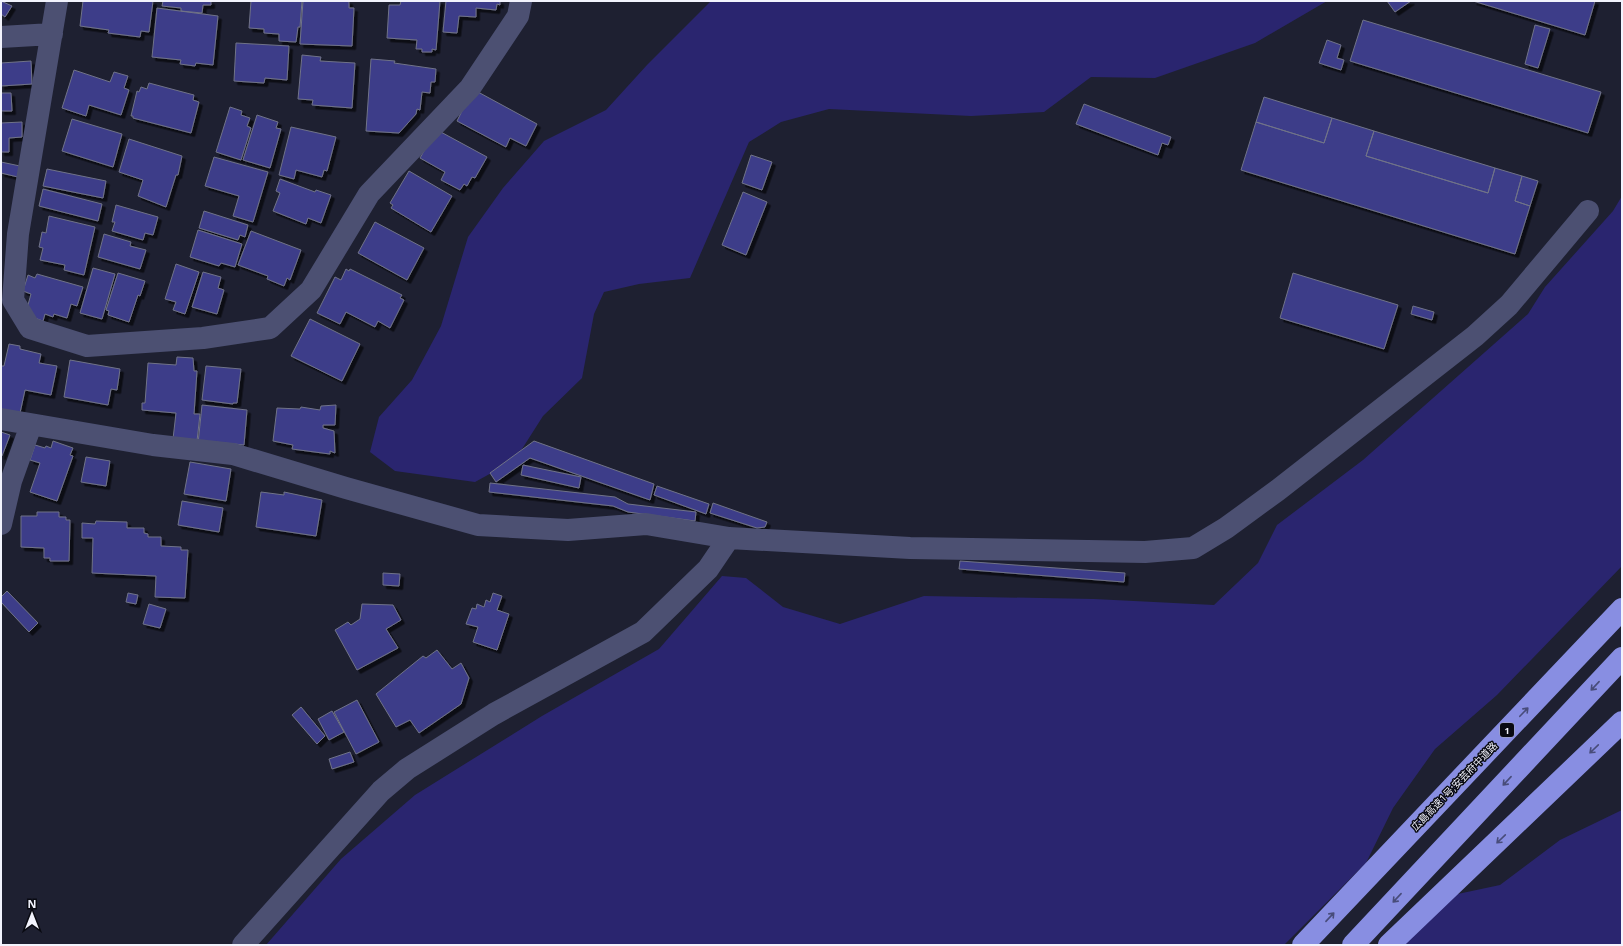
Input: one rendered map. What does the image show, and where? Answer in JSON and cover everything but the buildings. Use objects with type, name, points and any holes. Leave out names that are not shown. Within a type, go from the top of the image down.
[{"type":"highway","name":"広島高速1号;安芸府中道路","points":[[1303,945],[1622,609]]},
{"type":"highway","points":[[1353,945],[1622,658]]},
{"type":"highway","points":[[1389,945],[1457,882],[1622,722]]},
{"type":"street","points":[[57,1],[52,34],[10,236],[13,300],[30,328],[87,346],[203,338],[270,328],[311,290],[369,194],[470,88],[518,16],[521,1]]},
{"type":"street","points":[[1,37],[52,34]]},
{"type":"street","points":[[1,419],[153,445],[233,454],[346,488],[478,524],[568,530],[646,524],[729,538],[918,548],[1145,552],[1194,548],[1226,528],[1278,490],[1475,336],[1509,305],[1588,211]]},
{"type":"street","points":[[1,524],[10,481],[31,425]]},
{"type":"street","points":[[243,945],[380,791],[407,769],[494,714],[643,632],[708,569],[729,538]]},
{"type":"shaded area","points":[[711,1],[1327,1],[1255,43],[1155,78],[1091,77],[1044,112],[971,116],[829,109],[781,122],[749,142],[690,278],[639,284],[604,292],[594,314],[582,378],[543,416],[515,460],[475,482],[395,471],[370,452],[379,417],[412,380],[441,326],[468,237],[503,188],[544,141],[606,110],[647,65]]},
{"type":"shaded area","points":[[1622,196],[1622,566],[1497,695],[1435,749],[1393,808],[1366,863],[1284,945],[266,945],[341,859],[415,795],[542,716],[659,649],[722,576],[746,578],[783,607],[840,624],[924,596],[1094,599],[1214,605],[1258,563],[1277,525],[1363,460],[1528,314],[1545,287],[1613,211]]},
{"type":"shaded area","points":[[1622,810],[1622,945],[1402,945],[1453,895],[1500,885],[1560,840]]}]
